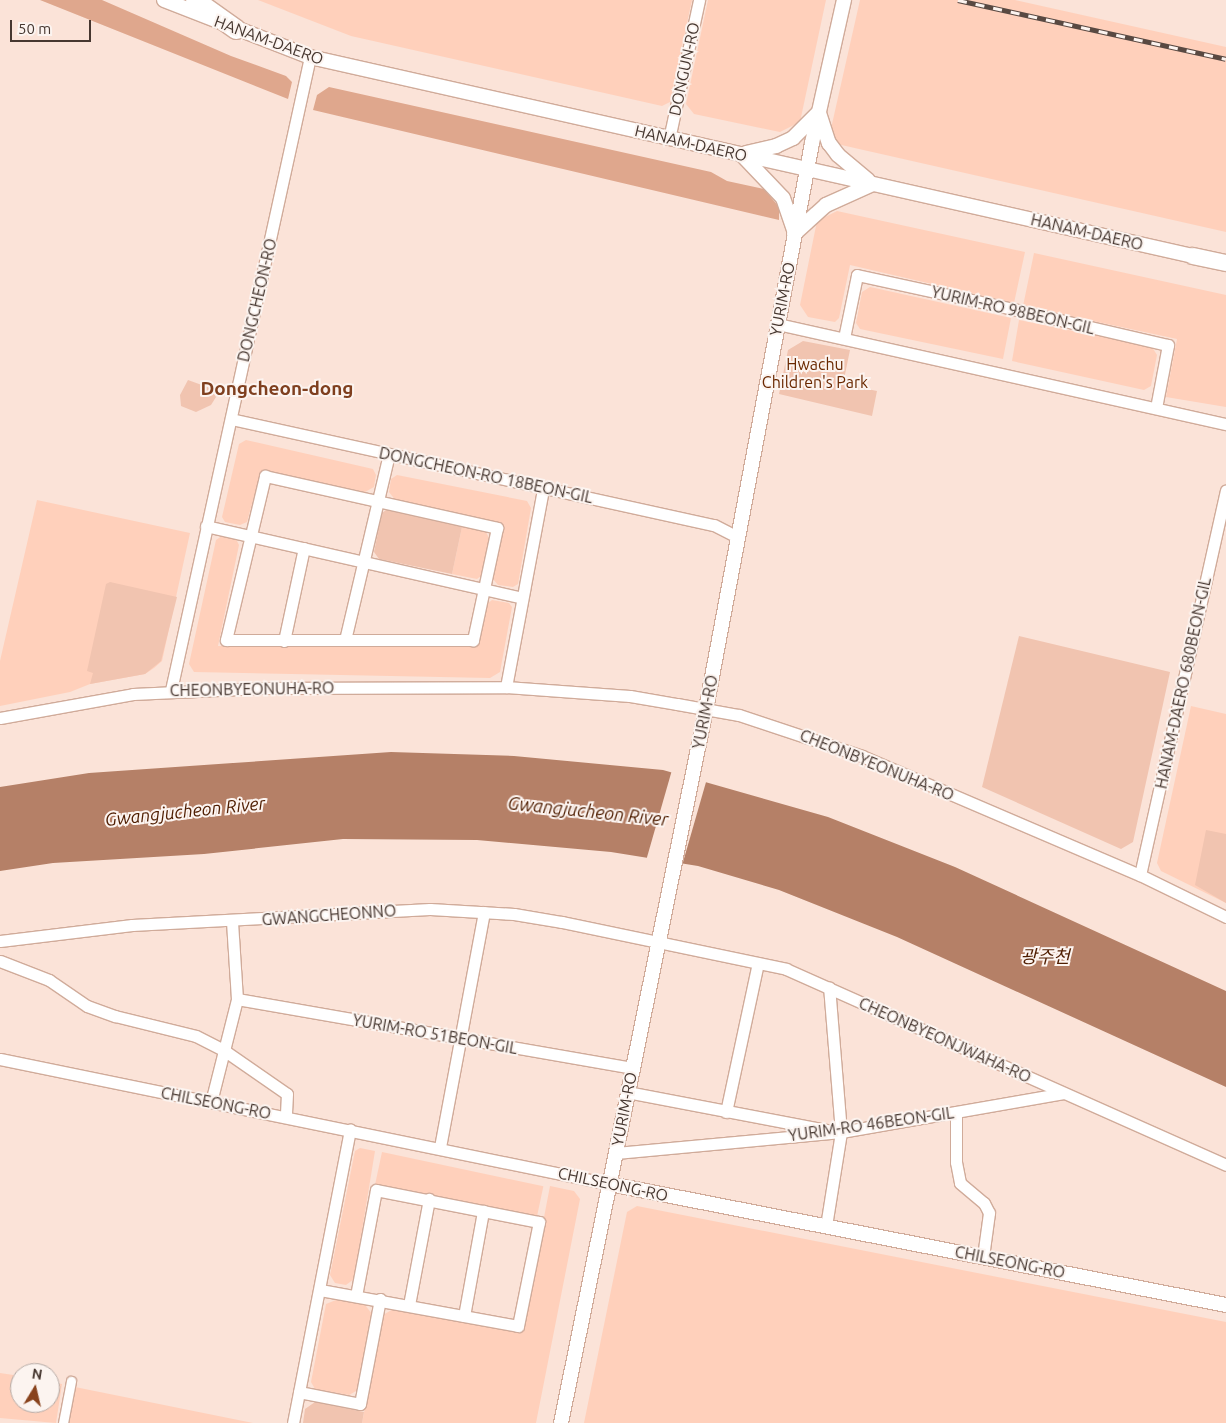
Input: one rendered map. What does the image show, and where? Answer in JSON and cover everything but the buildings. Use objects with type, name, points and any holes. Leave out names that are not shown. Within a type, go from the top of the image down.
[{"type":"highway","points":[[195,0],[236,29]]},
{"type":"main road","name":"HANAM-DAERO","points":[[1193,256],[1226,263]]},
{"type":"street","name":"HANAM-DAERO","points":[[164,0],[310,57],[1193,256]]},
{"type":"street","name":"DONGUN-RO","points":[[669,138],[699,0]]},
{"type":"street","name":"YURIM-RO","points":[[561,1423],[610,1184],[658,934],[706,709],[806,169],[844,0]]},
{"type":"street","name":"DONGCHEON-RO","points":[[171,690],[310,57]]},
{"type":"street","points":[[819,112],[829,142],[838,156],[873,184],[826,205],[794,234],[783,198],[741,154],[776,146],[793,138],[819,112]]},
{"type":"street","name":"YURIM-RO 98BEON-GIL","points":[[844,338],[857,275],[1017,310],[1168,345],[1156,408]]},
{"type":"street","points":[[778,324],[1226,424]]},
{"type":"street","name":"DONGCHEON-RO 18BEON-GIL","points":[[231,419],[714,525],[738,537]]},
{"type":"street","points":[[345,640],[362,561],[389,454]]},
{"type":"street","points":[[265,476],[378,503],[497,528],[473,640],[226,640],[248,535],[265,476]]},
{"type":"street","points":[[506,687],[543,489]]},
{"type":"street","name":"HANAM-DAERO 680BEON-GIL","points":[[1140,876],[1226,490]]},
{"type":"street","points":[[206,526],[522,598]]},
{"type":"street","points":[[284,641],[304,548]]},
{"type":"street","name":"CHEONBYEONUHA-RO","points":[[0,718],[171,690],[506,687],[630,696],[706,709],[778,727],[862,756],[1140,876],[1226,917]]},
{"type":"street","name":"GWANGCHEONNO","points":[[0,941],[132,925],[422,910],[514,914],[658,934]]},
{"type":"street","points":[[440,1147],[484,912]]},
{"type":"street","points":[[211,1102],[238,999],[232,921]]},
{"type":"street","name":"CHEONBYEONJWAHA-RO","points":[[658,934],[786,970],[829,987],[1226,1165]]},
{"type":"street","points":[[0,961],[49,980],[87,1006],[115,1016],[196,1036],[224,1051],[287,1094],[286,1116]]},
{"type":"street","points":[[726,1112],[758,963]]},
{"type":"street","points":[[826,1226],[841,1132],[829,987]]},
{"type":"street","name":"YURIM-RO 51BEON-GIL","points":[[238,999],[632,1068]]},
{"type":"street","name":"CHILSEONG-RO","points":[[0,1059],[440,1147],[610,1184],[1226,1305]]},
{"type":"street","points":[[627,1092],[841,1132]]},
{"type":"street","name":"YURIM-RO 46BEON-GIL","points":[[616,1153],[841,1132],[1064,1093]]},
{"type":"street","points":[[956,1112],[956,1162],[960,1184],[984,1202],[989,1213],[983,1257]]},
{"type":"street","points":[[293,1423],[350,1129]]},
{"type":"street","points":[[320,1290],[356,1296],[380,1299],[518,1326],[540,1222],[376,1190],[356,1296]]},
{"type":"street","points":[[409,1305],[428,1199]]},
{"type":"street","points":[[464,1316],[483,1211]]},
{"type":"street","points":[[299,1392],[360,1404],[380,1299]]},
{"type":"street","points":[[63,1423],[71,1381]]},
{"type":"shaded area","points":[[40,0],[102,0],[231,56],[286,76],[292,82],[288,99]]},
{"type":"shaded area","points":[[258,0],[692,0],[670,102],[662,106],[351,36]]},
{"type":"shaded area","points":[[708,0],[826,0],[800,122],[780,132],[694,114],[686,104]]},
{"type":"shaded area","points":[[860,0],[1015,0],[1226,47],[1226,232],[837,144],[830,133]]},
{"type":"shaded area","points":[[329,87],[711,172],[727,181],[764,189],[779,207],[779,220],[313,110],[317,95]]},
{"type":"shaded area","points":[[837,211],[1025,252],[1014,303],[850,265],[839,318],[835,322],[808,317],[800,305],[817,221]]},
{"type":"shaded area","points":[[1034,253],[1226,295],[1226,407],[1166,397],[1177,339],[1023,306]]},
{"type":"shaded area","points":[[870,287],[1011,318],[1003,359],[860,329],[856,323],[862,292]]},
{"type":"shaded area","points":[[1019,320],[1152,347],[1157,355],[1151,386],[1144,390],[1012,361]]},
{"type":"shaded area","points":[[246,440],[373,469],[376,475],[374,487],[365,492],[261,471],[247,522],[240,525],[225,522],[222,517],[239,444]]},
{"type":"shaded area","points":[[397,475],[527,501],[531,508],[518,584],[513,587],[498,585],[493,579],[503,524],[396,501],[389,492],[391,479]]},
{"type":"shaded area","points":[[37,500],[190,533],[162,661],[145,674],[90,684],[70,692],[0,706],[0,661]]},
{"type":"shaded area","points":[[462,527],[486,532],[489,538],[481,576],[477,579],[452,574]]},
{"type":"shaded area","points":[[222,536],[236,539],[239,545],[218,646],[477,645],[487,604],[492,600],[509,603],[512,607],[500,672],[490,678],[194,672],[189,664],[216,540]]},
{"type":"shaded area","points":[[1191,706],[1226,714],[1226,903],[1161,871],[1157,863]]},
{"type":"shaded area","points":[[360,1148],[375,1151],[354,1279],[346,1285],[335,1283],[330,1275],[355,1151]]},
{"type":"shaded area","points":[[382,1152],[543,1186],[536,1220],[375,1185]]},
{"type":"shaded area","points":[[550,1186],[574,1191],[580,1199],[536,1423],[362,1423],[383,1315],[395,1308],[522,1332]]},
{"type":"shaded area","points":[[637,1206],[1226,1322],[1226,1423],[584,1423],[627,1212]]},
{"type":"shaded area","points":[[336,1300],[365,1305],[372,1314],[358,1390],[349,1395],[315,1389],[311,1382],[326,1304]]},
{"type":"shaded area","points":[[0,1373],[10,1374],[10,1413],[58,1413],[56,1423],[0,1418]]},
{"type":"shaded area","points":[[75,1387],[253,1423],[69,1423]]},
{"type":"green space","name":"Hwachu Children's Park","points":[[803,341],[850,350],[843,384],[877,391],[872,416],[779,394],[788,350]]},
{"type":"green space","points":[[188,380],[210,388],[216,397],[211,405],[196,412],[181,406],[180,395]]},
{"type":"green space","points":[[386,510],[462,527],[452,574],[379,559],[374,552],[382,513]]},
{"type":"green space","points":[[110,582],[177,597],[161,661],[145,674],[90,684],[93,673],[87,671],[106,584]]},
{"type":"green space","points":[[1019,636],[1170,672],[1133,842],[1121,849],[982,787]]},
{"type":"green space","points":[[1206,830],[1226,834],[1226,903],[1195,885]]},
{"type":"green space","points":[[315,1402],[364,1412],[362,1423],[303,1423],[305,1409]]},
{"type":"water","name":"광주천","points":[[391,752],[514,756],[663,770],[828,817],[955,867],[1226,991],[1226,1087],[897,937],[779,890],[698,866],[611,852],[477,840],[343,839],[204,854],[53,863],[0,871],[0,787],[89,773]]},
{"type":"pier","points":[[672,770],[707,780],[681,869],[646,859]]},
{"type":"railway","points":[[958,0],[1226,59]]},
{"type":"district","name":"Dongcheon-dong","points":[[277,389]]},
{"type":"water label","name":"Gwangjucheon River","points":[[185,811]]},
{"type":"water label","name":"Gwangjucheon River","points":[[588,811]]}]
